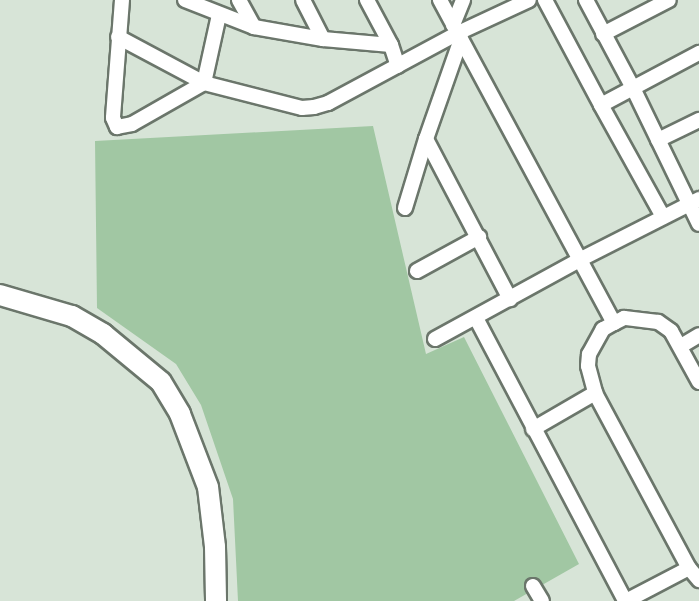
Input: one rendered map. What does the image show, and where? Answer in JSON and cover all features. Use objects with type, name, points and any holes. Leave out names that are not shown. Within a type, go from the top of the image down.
[{"type":"highway","points":[[0,295],[72,316],[103,334],[161,382],[180,414],[208,487],[215,547],[216,601]]},
{"type":"street","points":[[122,0],[113,118],[117,127],[132,124],[204,83],[219,15]]},
{"type":"street","points":[[185,0],[254,27],[323,39],[391,45]]},
{"type":"street","points":[[239,0],[254,27]]},
{"type":"street","points":[[303,0],[323,39]]},
{"type":"street","points":[[367,0],[391,45],[398,66]]},
{"type":"street","points":[[440,0],[614,323]]},
{"type":"street","points":[[405,208],[457,32],[463,0]]},
{"type":"street","points":[[118,37],[204,83],[302,108],[314,107],[328,104],[457,32],[529,0]]},
{"type":"street","points":[[545,0],[663,216]]},
{"type":"street","points":[[586,0],[658,140],[694,202],[699,224]]},
{"type":"street","points":[[603,34],[669,0]]},
{"type":"street","points":[[601,105],[699,53]]},
{"type":"street","points":[[658,140],[699,120]]},
{"type":"street","points":[[426,139],[510,299]]},
{"type":"street","points":[[435,339],[579,260],[694,202]]},
{"type":"street","points":[[417,271],[479,237]]},
{"type":"street","points":[[476,318],[626,601],[689,568]]},
{"type":"street","points":[[699,382],[681,345],[671,332],[658,322],[624,318],[603,329],[589,354],[588,366],[595,393],[689,568],[699,580]]},
{"type":"street","points":[[681,345],[699,335]]},
{"type":"street","points":[[533,429],[595,393]]},
{"type":"street","points":[[533,586],[542,601]]},
{"type":"green space","points":[[373,126],[426,354],[464,337],[579,564],[514,601],[238,601],[233,499],[201,405],[176,364],[97,308],[95,141]]}]
